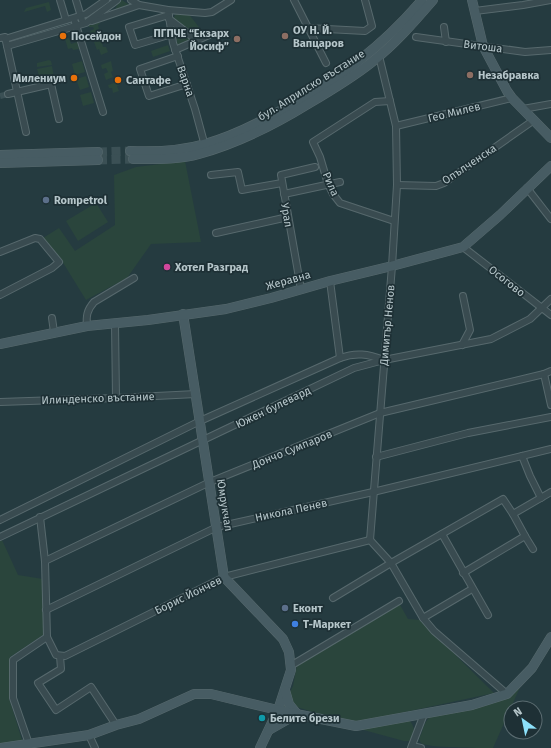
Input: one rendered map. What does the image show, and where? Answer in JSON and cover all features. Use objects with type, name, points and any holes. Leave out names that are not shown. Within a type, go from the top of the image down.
[{"type":"street","points":[[60,0],[66,20]]},
{"type":"street","points":[[76,0],[85,23]]},
{"type":"street","points":[[26,132],[7,46],[3,38],[81,16],[106,0]]},
{"type":"street","points":[[85,23],[118,0]]},
{"type":"street","points":[[112,14],[118,0]]},
{"type":"street","points":[[131,0],[139,5],[169,15],[198,41]]},
{"type":"street","points":[[172,34],[135,46],[129,27],[169,15],[205,14],[212,12],[223,2],[231,0]]},
{"type":"street","points":[[294,0],[326,63]]},
{"type":"street","points":[[308,28],[365,31],[372,26],[366,0]]},
{"type":"street","name":"бул. Априлско въстание","points":[[131,155],[184,157],[267,119],[335,78],[377,47],[404,21],[422,0]]},
{"type":"street","name":"бул. Априлско въстание","points":[[205,148],[249,136],[273,125],[353,75],[380,56],[407,30],[433,0]]},
{"type":"street","points":[[472,0],[483,46],[512,98],[551,138]]},
{"type":"street","points":[[475,11],[551,0]]},
{"type":"street","points":[[7,46],[76,26],[139,5]]},
{"type":"street","name":"Варна","points":[[169,15],[176,53],[198,118],[205,148]]},
{"type":"street","points":[[74,18],[103,112]]},
{"type":"street","points":[[444,27],[446,42]]},
{"type":"street","points":[[187,84],[149,96],[140,69],[176,53],[209,35]]},
{"type":"street","name":"Витоша","points":[[416,37],[525,52],[551,50]]},
{"type":"street","name":"Димитър Ненов","points":[[370,540],[397,185],[396,126],[380,56]]},
{"type":"street","points":[[8,94],[51,84],[59,119]]},
{"type":"street","name":"Гео Милев","points":[[396,126],[512,98]]},
{"type":"street","name":"Рила","points":[[391,105],[375,102],[313,142],[320,157],[332,194],[340,203],[394,221]]},
{"type":"street","points":[[523,108],[551,104]]},
{"type":"street","name":"Опълченска","points":[[397,185],[436,186],[534,120]]},
{"type":"street","points":[[0,155],[98,156],[0,163]]},
{"type":"street","points":[[211,175],[238,172],[242,190],[282,183],[280,175],[315,166]]},
{"type":"street","name":"Жеравна","points":[[0,344],[87,326],[226,308],[271,298],[330,280],[392,266],[463,246],[500,215],[551,166]]},
{"type":"street","points":[[284,194],[340,182]]},
{"type":"street","name":"Урал","points":[[282,183],[301,289]]},
{"type":"street","points":[[527,188],[551,219]]},
{"type":"street","points":[[216,233],[288,217]]},
{"type":"street","points":[[0,252],[35,238],[40,239],[59,262],[52,268],[0,295]]},
{"type":"street","name":"Осогово","points":[[463,246],[551,315]]},
{"type":"street","points":[[87,326],[86,316],[89,308],[94,302],[134,278]]},
{"type":"street","points":[[330,280],[340,358]]},
{"type":"street","points":[[462,345],[470,330],[463,296]]},
{"type":"street","name":"Южен булевард","points":[[0,536],[203,438],[354,368],[384,360],[491,339],[530,319],[551,299]]},
{"type":"street","points":[[184,314],[201,424]]},
{"type":"street","points":[[52,318],[54,332]]},
{"type":"street","points":[[115,323],[116,398]]},
{"type":"street","points":[[0,520],[340,358],[349,355],[368,354],[384,360]]},
{"type":"street","name":"Дончо Сумпаров","points":[[45,561],[210,482],[380,413],[544,374],[551,371]]},
{"type":"street","points":[[544,374],[551,405]]},
{"type":"street","name":"Илинденско въстание","points":[[0,402],[196,394]]},
{"type":"street","points":[[376,457],[468,433],[551,417]]},
{"type":"street","name":"Юмрукчал","points":[[201,424],[224,576]]},
{"type":"street","name":"Никола Пенев","points":[[46,610],[217,527],[373,492],[551,449]]},
{"type":"street","points":[[522,456],[541,498]]},
{"type":"street","points":[[513,514],[551,492]]},
{"type":"street","points":[[334,598],[391,563],[503,499],[533,550]]},
{"type":"street","points":[[40,517],[45,561],[47,637],[56,655],[60,656],[60,669],[38,684],[56,710],[91,687],[116,725]]},
{"type":"street","points":[[442,534],[488,615]]},
{"type":"street","points":[[463,573],[525,536]]},
{"type":"street","points":[[370,540],[391,563],[423,618],[442,638],[507,694]]},
{"type":"street","name":"Борис Йончев","points":[[60,656],[65,656],[224,576],[370,540]]},
{"type":"street","points":[[224,576],[283,639],[290,652],[292,666],[285,690],[278,710],[260,748]]},
{"type":"street","points":[[423,618],[472,589]]},
{"type":"street","points":[[292,666],[399,602]]},
{"type":"street","points":[[29,744],[13,698],[14,660],[47,637]]},
{"type":"street","points":[[0,748],[89,735],[138,719],[194,694],[211,694],[356,726],[472,705],[507,694],[532,668],[551,637]]},
{"type":"street","points":[[285,690],[289,704],[297,714]]},
{"type":"street","points":[[268,730],[297,714]]},
{"type":"street","points":[[422,748],[412,747],[424,714]]},
{"type":"street","points":[[89,735],[95,748]]},
{"type":"green space","points":[[122,0],[131,6],[114,12],[118,3]]},
{"type":"green space","points":[[49,2],[51,10],[47,12],[45,6],[24,12],[26,8]]},
{"type":"green space","points":[[178,12],[188,13],[205,35],[198,39],[173,20]]},
{"type":"green space","points":[[99,22],[99,29],[97,30],[98,33],[91,35],[90,31],[94,29],[93,27],[89,27],[89,25]]},
{"type":"green space","points":[[174,23],[196,41],[178,48]]},
{"type":"green space","points":[[69,38],[71,44],[77,42],[79,49],[68,49],[65,39]]},
{"type":"green space","points":[[104,39],[105,42],[102,43],[103,47],[106,47],[108,52],[101,55],[94,42]]},
{"type":"green space","points":[[168,45],[170,51],[153,57],[151,51]]},
{"type":"green space","points":[[49,60],[51,61],[52,65],[37,67],[37,63]]},
{"type":"green space","points":[[82,61],[85,72],[75,75],[72,64]]},
{"type":"green space","points":[[111,61],[113,71],[111,72],[113,77],[106,80],[104,74],[108,72],[106,68],[102,69],[101,65]]},
{"type":"green space","points":[[52,66],[54,77],[42,80],[40,79],[37,69]]},
{"type":"green space","points":[[86,76],[89,87],[80,90],[76,79]]},
{"type":"green space","points":[[119,81],[120,85],[117,86],[119,91],[113,93],[112,88],[109,88],[108,85]]},
{"type":"green space","points":[[91,92],[94,103],[83,106],[80,95]]},
{"type":"green space","points":[[185,161],[201,242],[151,244],[127,278],[86,300],[62,261],[43,238],[59,228],[75,251],[115,225],[114,175],[136,167]]},
{"type":"green space","points":[[96,203],[108,222],[78,241],[66,221]]},
{"type":"green space","points":[[2,540],[18,575],[43,579],[43,635],[10,657],[9,698],[22,740],[0,745],[0,541]]},
{"type":"green space","points":[[399,603],[408,619],[420,620],[494,693],[382,717],[356,721],[322,715],[297,707],[290,700],[289,694],[293,686],[297,665]]},
{"type":"green space","points":[[521,685],[514,700],[503,700],[503,726],[493,748],[443,747],[425,745],[420,742],[424,725],[431,716],[490,704],[513,693]]},
{"type":"green space","points":[[409,720],[413,725],[414,733],[409,741],[360,729]]},
{"type":"tunnel","points":[[0,96],[8,94]]},
{"type":"tunnel","points":[[98,152],[130,151]]},
{"type":"tunnel","points":[[98,160],[133,159]]},
{"type":"place","name":"Посейдон","points":[[63,36]]},
{"type":"place","name":"ОУ Н. Й. Вапцаров","points":[[285,36]]},
{"type":"place","name":"ПГПЧЕ “Екзарх Йосиф”","points":[[237,39]]},
{"type":"place","name":"Незабравка","points":[[470,75]]},
{"type":"place","name":"Милениум","points":[[74,78]]},
{"type":"place","name":"Сантафе","points":[[118,80]]},
{"type":"place","name":"Rompetrol","points":[[46,200]]},
{"type":"place","name":"Хотел Разград","points":[[167,267]]},
{"type":"place","name":"Еконт","points":[[285,608]]},
{"type":"place","name":"Т-Маркет","points":[[295,624]]},
{"type":"place","name":"Белите брези","points":[[262,718]]}]
